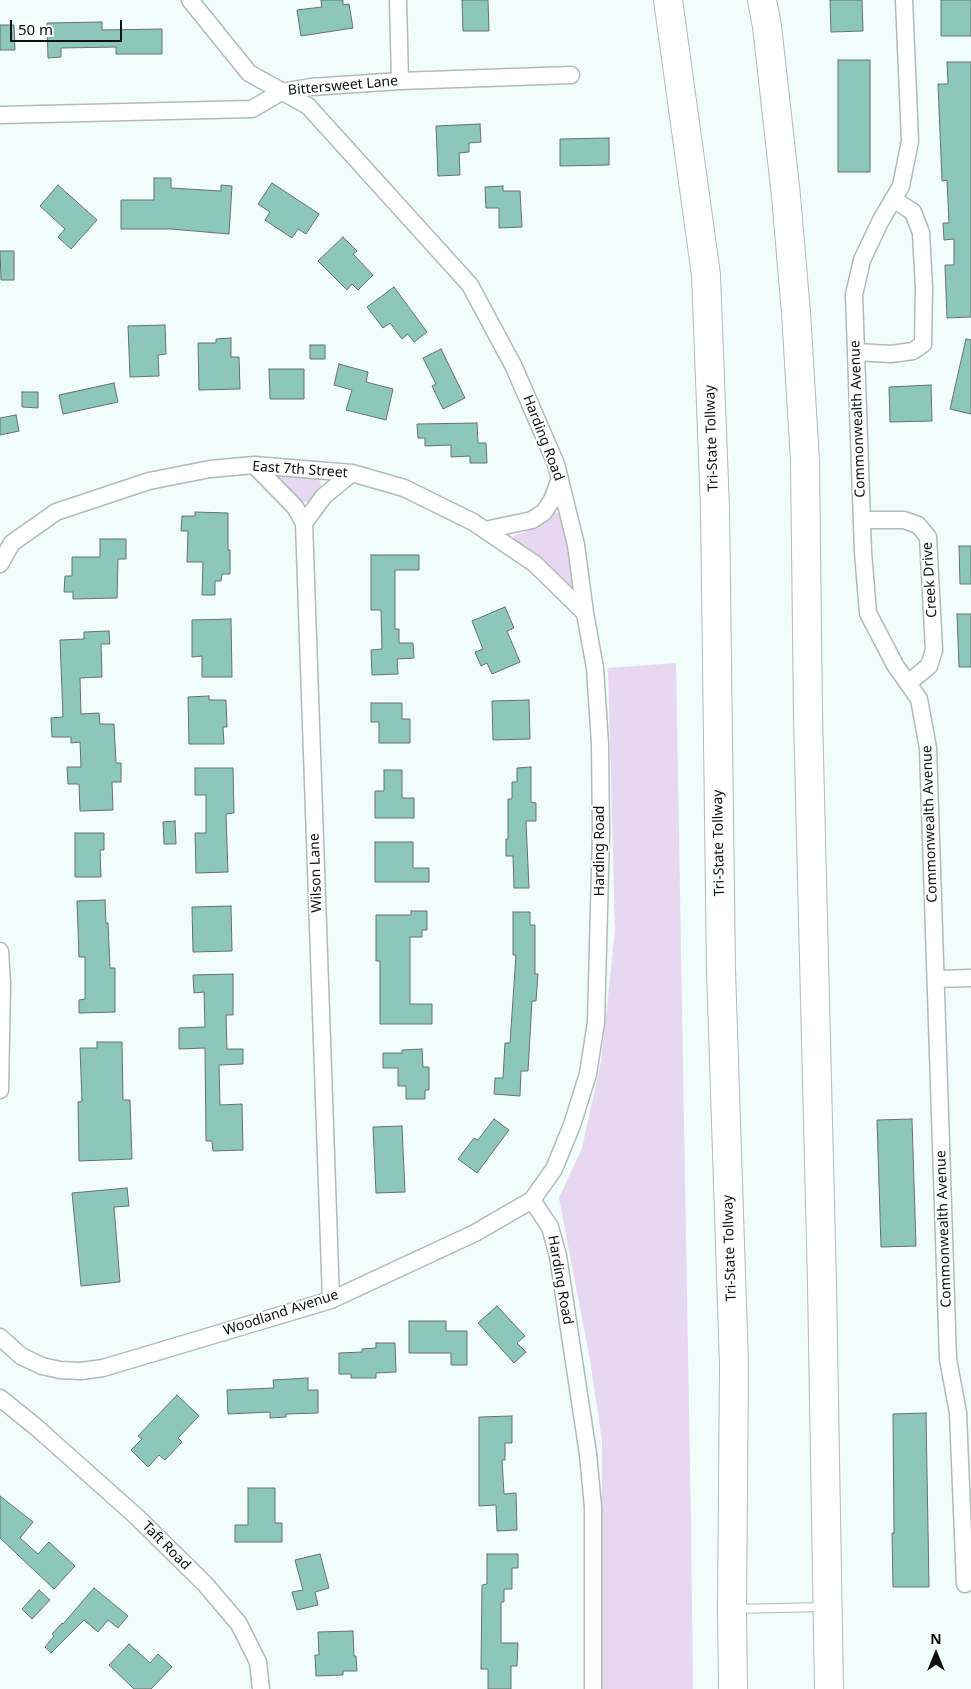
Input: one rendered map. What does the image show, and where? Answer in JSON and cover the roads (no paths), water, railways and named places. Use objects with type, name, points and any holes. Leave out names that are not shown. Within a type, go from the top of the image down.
[{"type":"highway","name":"Tri-State Tollway","points":[[668,0],[706,275],[714,509],[721,960],[734,1365],[732,1609],[734,1689]]},
{"type":"highway","points":[[762,0],[767,26],[786,196],[796,314],[805,461],[808,715],[822,1284],[829,1689]]},
{"type":"street","name":"Harding Road","points":[[190,0],[249,73],[308,106],[470,285],[514,367],[556,464],[576,545],[595,668],[600,744],[600,872],[596,1022],[588,1074],[572,1125],[554,1169],[532,1200],[550,1228],[558,1256],[588,1454],[593,1507],[593,1689]]},
{"type":"street","points":[[398,0],[400,81]]},
{"type":"street","name":"Commonwealth Avenue","points":[[904,0],[910,140],[901,186],[880,222],[862,260],[854,295],[862,520],[868,613],[894,665],[919,699],[928,748],[948,1359],[958,1413],[965,1584]]},
{"type":"street","name":"Bittersweet Lane","points":[[0,115],[252,109],[281,92],[311,87],[400,81],[571,75]]},
{"type":"street","points":[[856,352],[891,354],[913,352],[923,344],[924,288],[921,233],[913,212],[893,199]]},
{"type":"street","points":[[254,465],[295,507],[304,523],[324,496],[352,473]]},
{"type":"street","name":"East 7th Street","points":[[0,564],[12,544],[56,512],[150,481],[210,469],[254,465],[352,473],[404,488],[484,530],[536,564],[585,613]]},
{"type":"street","points":[[484,530],[532,520],[544,512],[552,500],[560,479]]},
{"type":"street","name":"Creek Drive","points":[[862,520],[904,520],[918,525],[928,537],[934,650],[929,666],[908,683]]},
{"type":"street","name":"Wilson Lane","points":[[304,523],[331,1300]]},
{"type":"street","points":[[0,951],[2,983],[0,1090]]},
{"type":"street","points":[[936,979],[971,978]]},
{"type":"street","name":"Woodland Avenue","points":[[0,1337],[21,1356],[42,1366],[60,1370],[81,1371],[103,1368],[331,1300],[475,1233],[532,1200]]},
{"type":"street","name":"Taft Road","points":[[0,1398],[36,1427],[137,1517],[205,1584],[239,1624],[258,1662],[261,1689]]},
{"type":"lane","points":[[732,1609],[827,1607]]}]
